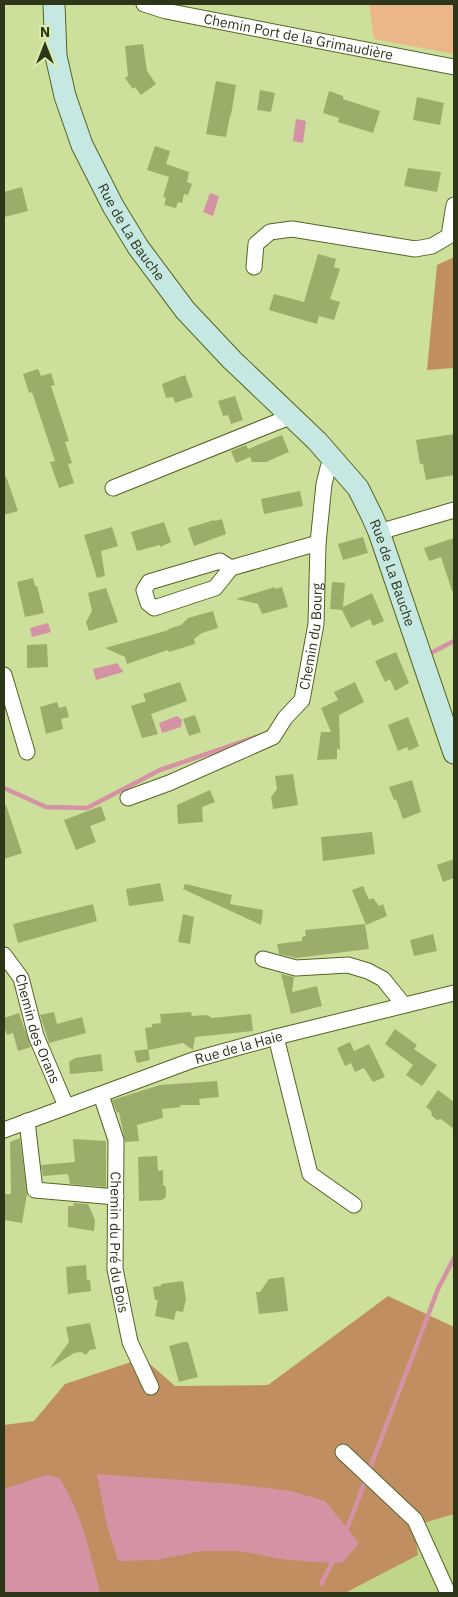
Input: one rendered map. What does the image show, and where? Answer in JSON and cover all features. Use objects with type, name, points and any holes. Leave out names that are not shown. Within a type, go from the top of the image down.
[{"type":"street","name":"Rue de La Bauche","points":[[54,4],[56,56],[64,96],[82,145],[113,206],[138,247],[185,310],[232,360],[292,416],[358,488],[379,532],[454,753]]},
{"type":"street","name":"Chemin Port de la Grimaudière","points":[[144,4],[166,11],[454,67]]},
{"type":"street","points":[[254,267],[256,244],[270,232],[292,229],[415,249],[432,246],[449,236],[454,206]]},
{"type":"street","points":[[113,488],[292,416]]},
{"type":"street","name":"Chemin du Bourg","points":[[128,798],[170,782],[273,737],[285,718],[302,700],[316,624],[318,544],[324,484],[328,468],[334,460]]},
{"type":"street","points":[[379,532],[454,510]]},
{"type":"street","points":[[231,568],[220,561],[149,582],[144,590],[148,603],[154,608],[215,588],[231,568],[318,544]]},
{"type":"street","points":[[4,675],[27,752]]},
{"type":"street","name":"Chemin des Orans","points":[[4,955],[21,978],[36,1036],[66,1106]]},
{"type":"street","points":[[263,959],[296,968],[348,965],[368,971],[383,979],[404,1005]]},
{"type":"street","name":"Rue de la Haie","points":[[4,1130],[193,1060],[454,993]]},
{"type":"street","points":[[276,1038],[310,1174],[354,1205]]},
{"type":"street","name":"Chemin du Pré du Bois","points":[[101,1095],[116,1140],[115,1269],[130,1342],[151,1387]]},
{"type":"street","points":[[27,1121],[35,1190],[116,1197]]},
{"type":"street","points":[[343,1452],[415,1520],[448,1593]]},
{"type":"shaded area","points":[[369,4],[454,4],[454,54],[374,39]]},
{"type":"shaded area","points":[[296,119],[306,121],[303,143],[293,141]]},
{"type":"shaded area","points":[[210,193],[219,196],[213,216],[203,212]]},
{"type":"shaded area","points":[[454,257],[454,368],[427,370],[437,265]]},
{"type":"shaded area","points":[[48,623],[51,632],[32,637],[30,628]]},
{"type":"shaded area","points":[[118,663],[123,672],[96,680],[93,669]]},
{"type":"shaded area","points":[[177,716],[182,720],[181,727],[162,733],[159,723]]},
{"type":"shaded area","points":[[388,1296],[454,1327],[454,1514],[414,1526],[418,1555],[345,1593],[4,1593],[4,1425],[34,1421],[65,1384],[143,1358],[175,1386],[268,1385]]},
{"type":"shaded area","points":[[97,1474],[235,1484],[291,1491],[325,1501],[359,1543],[342,1563],[281,1559],[240,1551],[202,1551],[156,1560],[118,1561],[107,1525]]},
{"type":"shaded area","points":[[46,1475],[59,1478],[74,1505],[89,1548],[100,1593],[4,1593],[4,1489]]},
{"type":"shaded area","points":[[454,1514],[454,1593],[345,1593],[418,1555],[414,1526]]},
{"type":"building","points":[[143,44],[147,71],[156,84],[141,95],[135,87],[133,89],[125,78],[128,76],[125,46]]},
{"type":"building","points":[[216,81],[236,85],[226,137],[206,134]]},
{"type":"building","points":[[260,90],[275,93],[271,112],[257,110]]},
{"type":"building","points":[[329,91],[343,96],[343,99],[380,111],[373,133],[338,122],[339,118],[323,113]]},
{"type":"building","points":[[417,97],[444,103],[440,125],[413,120]]},
{"type":"building","points":[[155,146],[170,151],[166,164],[189,172],[187,182],[192,184],[188,195],[184,194],[182,203],[178,202],[176,208],[164,205],[166,198],[163,197],[169,177],[147,170]]},
{"type":"building","points":[[408,168],[441,172],[437,192],[404,186]]},
{"type":"building","points":[[22,187],[28,211],[4,217],[4,192]]},
{"type":"building","points":[[318,254],[336,259],[334,267],[340,269],[330,299],[340,302],[334,320],[319,316],[317,324],[269,310],[274,294],[304,302]]},
{"type":"building","points":[[38,369],[41,376],[51,373],[55,385],[51,386],[69,441],[65,442],[72,463],[68,464],[74,483],[59,488],[50,462],[55,461],[32,392],[29,393],[23,374]]},
{"type":"building","points":[[185,375],[193,397],[175,403],[173,397],[166,398],[162,384]]},
{"type":"building","points":[[235,396],[243,420],[231,424],[228,415],[223,416],[218,401]]},
{"type":"building","points":[[454,434],[454,475],[426,480],[423,464],[420,464],[416,440]]},
{"type":"building","points":[[282,435],[289,452],[266,462],[252,462],[250,457],[236,463],[231,451],[246,445],[248,449]]},
{"type":"building","points":[[6,476],[18,511],[4,515],[4,477]]},
{"type":"building","points":[[300,491],[303,506],[264,514],[261,499]]},
{"type":"building","points":[[222,519],[226,534],[194,546],[188,528]]},
{"type":"building","points":[[164,522],[171,542],[160,547],[160,545],[137,551],[131,532]]},
{"type":"building","points":[[112,527],[118,546],[101,551],[105,576],[97,578],[84,535]]},
{"type":"building","points":[[363,537],[368,553],[343,560],[338,544]]},
{"type":"building","points":[[454,538],[454,590],[452,591],[441,557],[429,561],[424,548]]},
{"type":"building","points":[[33,578],[44,613],[25,617],[17,582]]},
{"type":"building","points":[[332,582],[345,583],[343,607],[372,593],[384,621],[373,626],[370,619],[351,628],[342,610],[330,609]]},
{"type":"building","points":[[275,587],[275,589],[282,587],[288,607],[262,614],[258,604],[236,599]]},
{"type":"building","points":[[106,588],[118,622],[89,631],[86,622],[92,611],[88,593]]},
{"type":"building","points":[[213,611],[218,628],[202,633],[194,639],[195,644],[169,652],[168,650],[127,664],[125,657],[105,648],[169,630],[181,625],[188,618]]},
{"type":"building","points":[[47,644],[48,667],[27,668],[27,645]]},
{"type":"building","points":[[396,652],[409,683],[395,691],[390,679],[385,682],[375,661]]},
{"type":"building","points":[[180,682],[187,701],[151,714],[158,734],[142,738],[131,706],[146,701],[143,694]]},
{"type":"building","points":[[355,682],[364,702],[339,715],[340,750],[337,748],[337,759],[317,760],[321,732],[331,732],[321,708],[338,700],[334,692]]},
{"type":"building","points":[[57,702],[59,708],[66,706],[69,717],[61,719],[63,729],[46,734],[40,707]]},
{"type":"building","points":[[195,715],[201,732],[189,736],[183,719]]},
{"type":"building","points":[[408,717],[419,746],[409,751],[407,747],[398,751],[388,725]]},
{"type":"building","points":[[293,774],[298,805],[273,809],[271,797],[277,789],[275,776]]},
{"type":"building","points":[[412,780],[421,812],[403,819],[396,799],[394,800],[389,787]]},
{"type":"building","points":[[210,790],[215,802],[202,807],[203,822],[178,824],[177,805]]},
{"type":"building","points":[[6,805],[22,853],[4,859],[4,806]]},
{"type":"building","points":[[101,806],[106,820],[90,826],[96,842],[76,850],[64,820]]},
{"type":"building","points":[[372,832],[375,854],[323,861],[321,837]]},
{"type":"building","points":[[454,859],[454,878],[443,882],[437,865]]},
{"type":"building","points":[[160,883],[164,901],[129,906],[126,889]]},
{"type":"building","points":[[185,884],[232,895],[230,904],[263,910],[261,925],[183,889]]},
{"type":"building","points":[[363,886],[369,900],[373,898],[379,906],[383,904],[387,916],[366,925],[352,890]]},
{"type":"building","points":[[93,904],[97,921],[18,943],[13,924]]},
{"type":"building","points":[[183,914],[194,917],[190,944],[178,942]]},
{"type":"building","points":[[365,924],[369,949],[296,958],[279,954],[277,944],[302,941],[302,937],[306,936],[305,930]]},
{"type":"building","points":[[433,934],[437,951],[414,956],[410,940]]},
{"type":"building","points":[[281,974],[294,977],[292,992],[317,986],[322,1006],[291,1014]]},
{"type":"building","points":[[54,1012],[57,1024],[82,1017],[86,1033],[49,1043],[40,1015]]},
{"type":"building","points":[[191,1012],[192,1016],[207,1015],[212,1018],[251,1014],[253,1031],[195,1037],[193,1050],[183,1043],[148,1050],[145,1028],[152,1027],[152,1024],[161,1023],[160,1014]]},
{"type":"building","points":[[19,1013],[31,1047],[18,1051],[13,1033],[7,1035],[4,1018]]},
{"type":"building","points":[[395,1029],[417,1045],[414,1049],[437,1065],[422,1086],[406,1075],[413,1065],[385,1044]]},
{"type":"building","points":[[350,1042],[354,1051],[369,1044],[385,1077],[373,1082],[364,1068],[355,1072],[351,1063],[345,1066],[337,1048]]},
{"type":"building","points":[[148,1049],[150,1060],[137,1063],[134,1051]]},
{"type":"building","points":[[101,1054],[103,1071],[70,1074],[69,1062],[75,1058]]},
{"type":"building","points":[[217,1081],[219,1097],[199,1099],[200,1105],[180,1105],[181,1107],[162,1109],[163,1118],[137,1125],[139,1141],[125,1142],[119,1112],[117,1113],[112,1100],[160,1085]]},
{"type":"building","points":[[438,1090],[454,1102],[454,1129],[441,1119],[437,1120],[426,1107]]},
{"type":"building","points":[[20,1138],[27,1194],[22,1223],[4,1220],[4,1194],[11,1194],[10,1142]]},
{"type":"building","points":[[73,1139],[106,1141],[106,1187],[70,1184],[68,1174],[43,1176],[41,1165],[75,1162]]},
{"type":"building","points":[[157,1156],[158,1171],[163,1170],[163,1185],[166,1187],[166,1197],[162,1200],[139,1201],[138,1157]]},
{"type":"building","points":[[73,1203],[88,1204],[95,1220],[94,1231],[68,1227],[68,1206],[74,1206]]},
{"type":"building","points":[[86,1265],[87,1280],[90,1280],[91,1291],[68,1294],[66,1267]]},
{"type":"building","points":[[284,1277],[288,1311],[259,1314],[256,1292],[260,1292],[269,1279]]},
{"type":"building","points":[[183,1281],[186,1299],[183,1312],[176,1311],[174,1320],[155,1316],[158,1300],[155,1300],[153,1287]]},
{"type":"building","points":[[90,1323],[96,1349],[90,1350],[86,1355],[81,1352],[74,1353],[50,1368],[69,1342],[66,1327]]},
{"type":"building","points":[[188,1342],[198,1377],[179,1382],[169,1346]]},
{"type":"waterway","points":[[431,653],[454,641]]},
{"type":"waterway","points":[[4,788],[46,807],[87,808],[160,770],[256,737]]},
{"type":"waterway","points":[[345,1534],[438,1289],[454,1258]]},
{"type":"waterway","points":[[321,1584],[334,1559]]}]
